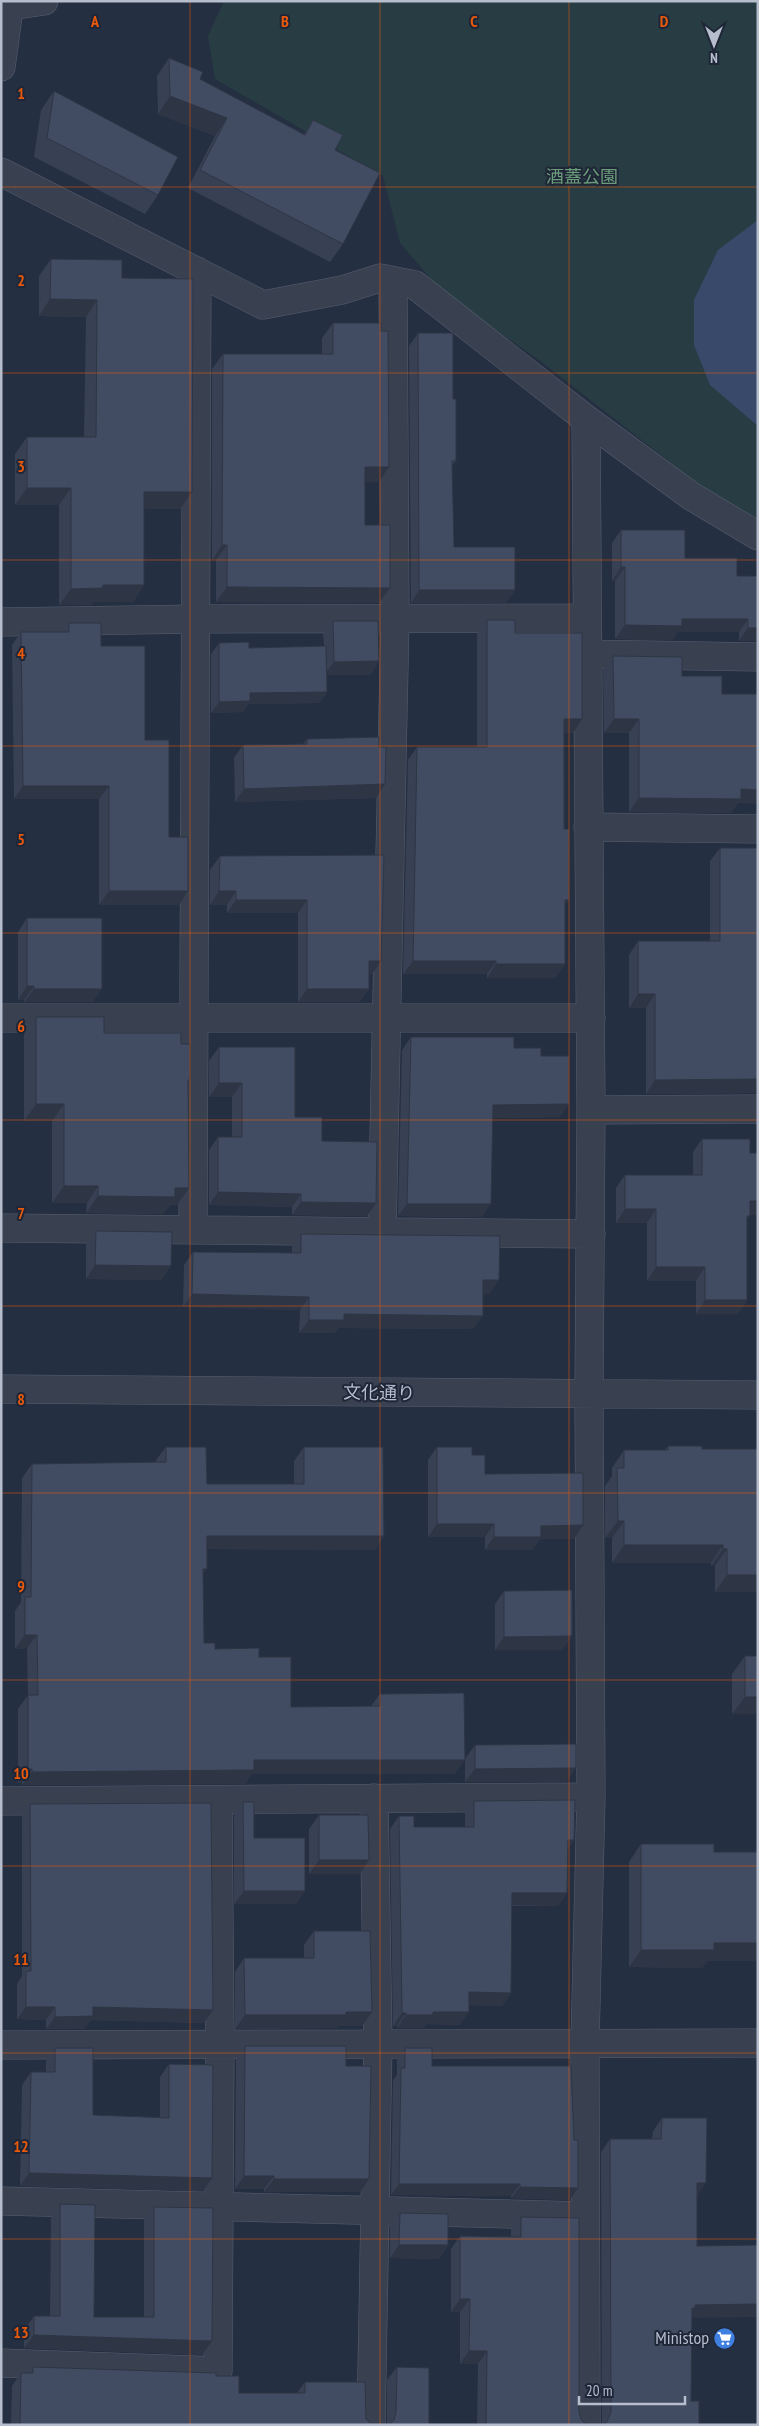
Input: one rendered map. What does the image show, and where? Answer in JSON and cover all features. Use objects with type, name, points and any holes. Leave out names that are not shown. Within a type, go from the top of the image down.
[{"type":"street","points":[[1,66],[10,3],[44,1]]},
{"type":"street","points":[[1,172],[263,305],[342,290],[380,278],[415,285],[586,420],[691,496],[758,536]]},
{"type":"street","points":[[192,1230],[197,619],[197,271]]},
{"type":"street","points":[[382,1232],[395,619],[393,281]]},
{"type":"street","points":[[586,420],[586,654],[591,1018],[589,1395],[591,1797],[585,2043],[586,2425]]},
{"type":"street","points":[[1,622],[197,619],[586,618]]},
{"type":"street","points":[[586,654],[758,657]]},
{"type":"street","points":[[588,827],[758,829]]},
{"type":"street","points":[[1,1018],[591,1018]]},
{"type":"street","points":[[591,1110],[758,1109]]},
{"type":"street","points":[[1,1228],[591,1234]]},
{"type":"street","name":"文化通り","points":[[1,1389],[758,1395]]},
{"type":"street","points":[[1,1801],[591,1797]]},
{"type":"street","points":[[371,2425],[378,2044],[374,1798]]},
{"type":"street","points":[[1,2362],[218,2371],[220,2045],[218,1800]]},
{"type":"street","points":[[1,2045],[758,2043]]},
{"type":"street","points":[[1,2201],[585,2216]]},
{"type":"green space","name":"酒蓋公園","points":[[224,1],[758,1],[758,520],[707,491],[539,360],[444,294],[400,243],[383,176],[215,79],[208,36]]},
{"type":"water","points":[[758,220],[758,426],[710,385],[694,345],[694,300],[718,250]]},
{"type":"building","points":[[169,58],[203,72],[200,79],[305,135],[313,120],[343,135],[335,150],[380,173],[343,244],[200,170],[227,118],[170,96]]},
{"type":"building","points":[[54,91],[178,157],[158,195],[47,138]]},
{"type":"building","points":[[51,259],[122,260],[122,278],[193,279],[192,492],[144,492],[144,585],[103,585],[103,588],[71,589],[71,488],[27,488],[27,437],[96,437],[97,300],[50,299]]},
{"type":"building","points":[[333,323],[381,323],[381,331],[388,331],[389,467],[365,467],[365,525],[390,525],[390,588],[227,587],[227,545],[222,545],[223,354],[333,354]]},
{"type":"building","points":[[418,333],[453,333],[453,399],[456,399],[456,461],[452,461],[454,547],[515,547],[515,590],[419,590]]},
{"type":"building","points":[[621,530],[685,530],[685,558],[737,558],[737,576],[758,576],[758,628],[748,628],[748,619],[682,619],[682,626],[625,625],[625,567],[621,567]]},
{"type":"building","points":[[487,620],[515,620],[515,633],[582,633],[582,719],[564,719],[564,829],[569,829],[569,900],[565,900],[565,964],[496,964],[496,961],[413,961],[417,747],[487,747]]},
{"type":"building","points":[[333,621],[378,621],[379,661],[334,662]]},
{"type":"building","points":[[69,623],[101,623],[101,646],[145,646],[145,740],[169,740],[169,837],[188,837],[188,891],[109,891],[109,786],[23,786],[21,632],[69,632]]},
{"type":"building","points":[[249,642],[249,648],[326,646],[327,692],[250,693],[250,701],[219,702],[219,643]]},
{"type":"building","points":[[613,656],[682,657],[682,676],[722,676],[722,694],[758,694],[758,790],[741,789],[741,799],[639,798],[639,719],[614,719]]},
{"type":"building","points":[[379,737],[379,747],[386,747],[385,784],[244,789],[243,745],[307,744],[307,739]]},
{"type":"building","points":[[720,848],[758,848],[758,1079],[655,1080],[655,994],[638,994],[638,941],[720,941]]},
{"type":"building","points":[[384,855],[381,961],[369,961],[369,989],[307,989],[307,900],[236,900],[236,891],[219,891],[220,856]]},
{"type":"building","points":[[27,918],[102,918],[102,989],[34,989],[34,986],[27,986]]},
{"type":"building","points":[[36,1017],[104,1017],[104,1033],[181,1033],[181,1044],[190,1044],[190,1080],[188,1080],[189,1188],[175,1188],[175,1197],[98,1196],[98,1186],[64,1186],[64,1104],[36,1104]]},
{"type":"building","points":[[411,1037],[514,1037],[514,1048],[541,1048],[541,1056],[569,1056],[569,1104],[493,1105],[491,1204],[407,1204]]},
{"type":"building","points":[[219,1047],[295,1047],[295,1117],[322,1117],[322,1141],[377,1142],[376,1203],[301,1202],[301,1194],[218,1192],[218,1137],[242,1137],[242,1083],[219,1083]]},
{"type":"building","points":[[702,1139],[750,1139],[750,1153],[758,1153],[758,1201],[750,1201],[750,1216],[747,1216],[747,1300],[705,1300],[705,1267],[656,1267],[656,1209],[625,1209],[625,1175],[702,1175]]},
{"type":"building","points":[[96,1231],[172,1232],[171,1266],[95,1265]]},
{"type":"building","points":[[301,1234],[500,1236],[499,1280],[483,1280],[483,1316],[344,1314],[344,1320],[309,1320],[309,1297],[192,1294],[193,1252],[301,1253]]},
{"type":"building","points":[[668,1446],[702,1446],[702,1449],[758,1449],[758,1575],[727,1575],[727,1549],[723,1549],[723,1545],[624,1545],[624,1521],[618,1521],[617,1468],[624,1468],[624,1450],[668,1450]]},
{"type":"building","points":[[166,1447],[206,1447],[207,1484],[304,1484],[304,1447],[383,1447],[384,1536],[207,1536],[207,1569],[203,1569],[204,1643],[215,1643],[215,1649],[259,1648],[259,1657],[291,1657],[291,1707],[380,1706],[380,1694],[464,1693],[465,1760],[254,1760],[254,1770],[32,1772],[32,1769],[28,1769],[28,1695],[38,1695],[37,1635],[25,1635],[25,1597],[31,1597],[32,1464],[166,1462]]},
{"type":"building","points":[[437,1447],[472,1447],[472,1455],[485,1455],[485,1474],[583,1473],[583,1525],[541,1526],[541,1537],[494,1537],[494,1524],[437,1524]]},
{"type":"building","points":[[572,1590],[572,1636],[504,1637],[504,1591]]},
{"type":"building","points":[[745,1656],[758,1656],[758,1697],[745,1697]]},
{"type":"building","points":[[576,1744],[576,1768],[475,1769],[475,1745]]},
{"type":"building","points":[[575,1800],[574,1840],[568,1840],[567,1893],[512,1893],[511,1993],[469,1992],[469,2012],[433,2012],[433,2015],[406,2015],[406,2013],[402,2013],[399,1816],[414,1816],[414,1827],[474,1827],[474,1801]]},
{"type":"building","points":[[243,1802],[254,1802],[254,1838],[305,1838],[305,1891],[244,1891]]},
{"type":"building","points":[[211,1803],[213,2010],[93,2007],[93,2016],[55,2017],[55,2007],[26,2007],[26,1971],[31,1971],[30,1804]]},
{"type":"building","points":[[319,1815],[368,1815],[369,1860],[319,1860]]},
{"type":"building","points":[[641,1844],[714,1844],[714,1852],[758,1852],[758,1943],[714,1943],[714,1950],[641,1950]]},
{"type":"building","points":[[314,1931],[370,1931],[372,2012],[346,2012],[346,2015],[245,2015],[244,1958],[314,1958]]},
{"type":"building","points":[[245,2046],[346,2046],[346,2066],[371,2066],[369,2179],[274,2179],[274,2176],[244,2176]]},
{"type":"building","points":[[55,2048],[93,2048],[93,2115],[169,2118],[169,2064],[213,2065],[212,2178],[29,2173],[31,2072],[55,2072]]},
{"type":"building","points":[[405,2048],[432,2048],[432,2066],[571,2066],[574,2140],[578,2140],[578,2188],[520,2187],[520,2184],[399,2184],[401,2068],[405,2068]]},
{"type":"building","points":[[662,2118],[707,2118],[706,2183],[697,2183],[697,2246],[758,2245],[758,2304],[695,2305],[695,2308],[692,2308],[691,2401],[699,2401],[699,2425],[604,2425],[611,2412],[610,2139],[661,2139]]},
{"type":"building","points":[[60,2204],[95,2205],[94,2317],[154,2317],[154,2207],[213,2208],[212,2341],[34,2335],[34,2316],[60,2316]]},
{"type":"building","points":[[400,2213],[448,2214],[448,2245],[399,2245]]},
{"type":"building","points":[[521,2217],[579,2218],[579,2412],[581,2419],[586,2425],[486,2425],[487,2351],[469,2351],[470,2299],[460,2299],[460,2236],[521,2237]]},
{"type":"building","points":[[33,2367],[216,2373],[216,2376],[239,2376],[239,2393],[305,2393],[305,2382],[365,2382],[366,2419],[372,2425],[20,2425],[21,2373],[33,2373]]},
{"type":"building","points":[[397,2367],[429,2368],[429,2425],[389,2425],[394,2420],[396,2413]]},
{"type":"place","name":"Ministop","points":[[725,2338]]}]
